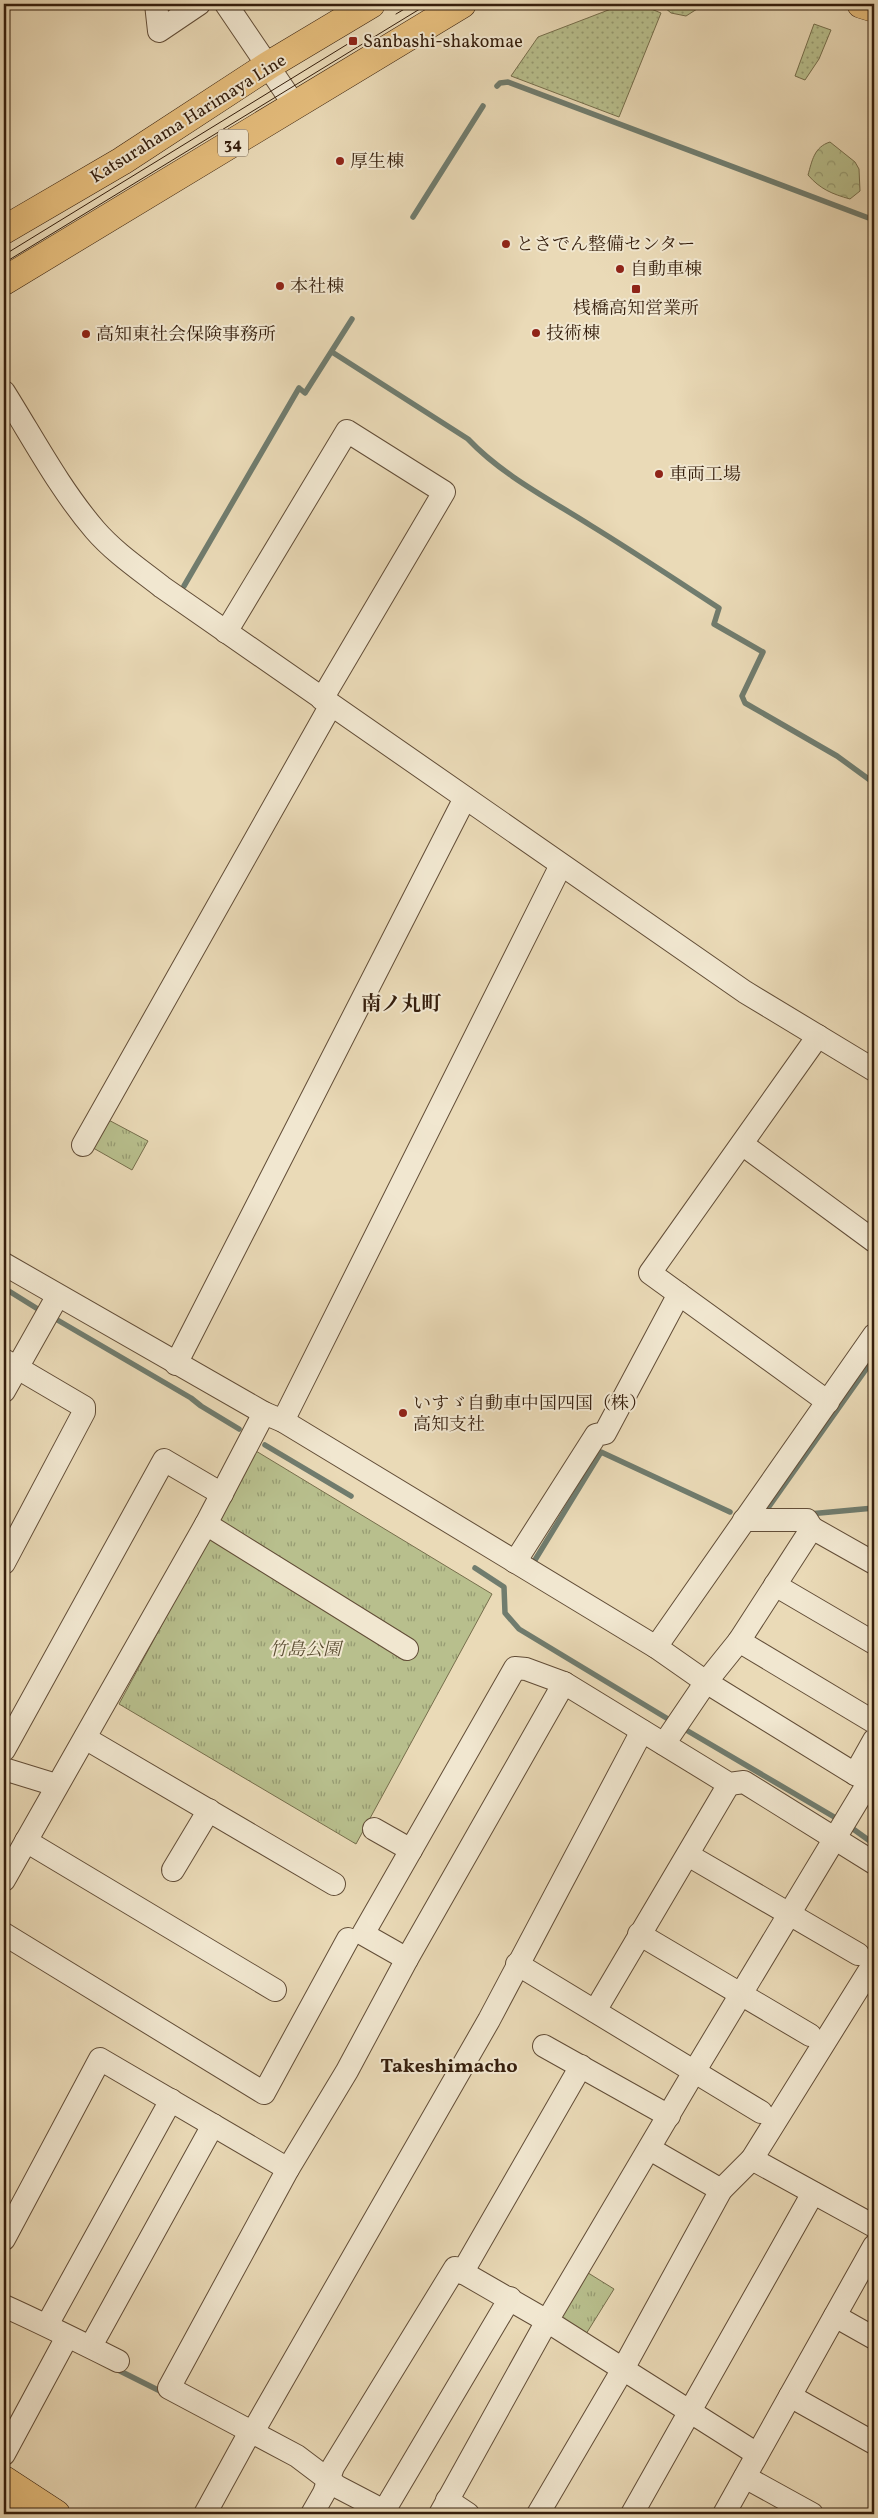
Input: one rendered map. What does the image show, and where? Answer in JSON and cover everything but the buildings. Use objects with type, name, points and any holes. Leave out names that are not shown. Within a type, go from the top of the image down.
[{"type":"main road","name":"Katsurahama Harimaya Line","points":[[4,230],[122,162],[269,66],[371,4]]},
{"type":"main road","name":"34","points":[[4,281],[462,4]]},
{"type":"main road","points":[[861,4],[874,8]]},
{"type":"main road","points":[[4,2480],[56,2514]]},
{"type":"main road","points":[[4,2511],[9,2514]]},
{"type":"street","points":[[156,4],[159,31],[198,4]]},
{"type":"street","points":[[226,4],[295,106]]},
{"type":"street","points":[[4,392],[70,498],[95,531],[121,555],[162,587],[746,992],[874,1070]]},
{"type":"street","points":[[84,1145],[444,492],[347,431],[226,632]]},
{"type":"street","points":[[176,1364],[465,798]]},
{"type":"street","points":[[4,1880],[222,1494],[273,1417],[561,865]]},
{"type":"street","points":[[818,1036],[650,1273],[828,1402]]},
{"type":"street","points":[[742,1144],[874,1241]]},
{"type":"street","points":[[4,1264],[57,1297],[273,1417],[656,1647],[706,1682],[866,1779]]},
{"type":"street","points":[[515,1562],[596,1435],[605,1433],[679,1294]]},
{"type":"street","points":[[4,1392],[10,1364],[57,1297]]},
{"type":"street","points":[[656,1647],[874,1335]]},
{"type":"street","points":[[4,1563],[84,1412],[84,1407],[10,1364]]},
{"type":"street","points":[[4,1750],[164,1460],[222,1494]]},
{"type":"street","points":[[744,1520],[807,1520],[812,1528],[874,1563]]},
{"type":"street","points":[[206,1524],[406,1649]]},
{"type":"street","points":[[667,1740],[706,1682],[739,1641],[812,1528]]},
{"type":"street","points":[[775,1585],[874,1643]]},
{"type":"street","points":[[739,1641],[874,1722]]},
{"type":"street","points":[[408,1959],[363,1934],[515,1668],[526,1669],[564,1683],[642,1731],[667,1740],[729,1784],[744,1782],[835,1836],[874,1863]]},
{"type":"street","points":[[510,2298],[384,2511],[338,2487],[297,2456],[169,2388],[288,2169],[347,2071],[564,1683]]},
{"type":"street","points":[[205,2514],[489,2020],[642,1731]]},
{"type":"street","points":[[85,1738],[334,1884]]},
{"type":"street","points":[[468,2514],[443,2507],[548,2321],[694,2072],[853,1808],[866,1779],[874,1740]]},
{"type":"street","points":[[4,1769],[56,1785]]},
{"type":"street","points":[[595,2011],[729,1784]]},
{"type":"street","points":[[173,1870],[209,1810]]},
{"type":"street","points":[[374,1828],[411,1850]]},
{"type":"street","points":[[26,1842],[275,1990]]},
{"type":"street","points":[[538,2514],[623,2369],[721,2190],[752,2159],[866,1959],[688,1855]]},
{"type":"street","points":[[4,1934],[264,2093],[348,1939]]},
{"type":"street","points":[[639,1934],[810,2035]]},
{"type":"street","points":[[517,1964],[761,2112]]},
{"type":"street","points":[[544,2046],[669,2116]]},
{"type":"street","points":[[4,2239],[100,2059],[288,2169]]},
{"type":"street","points":[[462,2273],[581,2066]]},
{"type":"street","points":[[47,2326],[171,2100]]},
{"type":"street","points":[[91,2346],[213,2125]]},
{"type":"street","points":[[650,2149],[721,2190]]},
{"type":"street","points":[[752,2159],[874,2226]]},
{"type":"street","points":[[632,2514],[813,2193]]},
{"type":"street","points":[[724,2514],[874,2246]]},
{"type":"street","points":[[312,2514],[324,2493],[333,2467],[455,2268],[548,2321],[757,2454]]},
{"type":"street","points":[[4,2306],[67,2337],[91,2346],[118,2361]]},
{"type":"street","points":[[834,2316],[874,2338]]},
{"type":"street","points":[[4,2454],[67,2337]]},
{"type":"street","points":[[790,2396],[874,2443]]},
{"type":"street","points":[[745,2477],[812,2514]]},
{"type":"green space","points":[[628,4],[639,4],[661,13],[619,117],[511,76],[538,37],[611,9],[624,8]]},
{"type":"green space","points":[[664,4],[705,4],[686,16],[671,13],[664,7]]},
{"type":"green space","points":[[814,24],[831,30],[819,59],[805,80],[795,76]]},
{"type":"green space","points":[[830,142],[855,162],[859,169],[860,191],[850,199],[827,190],[808,175],[812,160],[817,151],[820,147]]},
{"type":"green space","points":[[103,1117],[148,1141],[132,1170],[88,1145]]},
{"type":"green space","name":"竹島公園","points":[[256,1451],[492,1594],[356,1844],[119,1704]]},
{"type":"green space","points":[[585,2271],[614,2289],[586,2334],[560,2321]]},
{"type":"waterway","points":[[497,86],[500,83],[508,82],[874,220]]},
{"type":"waterway","points":[[413,217],[483,106]]},
{"type":"waterway","points":[[184,586],[299,388],[305,393],[352,319]]},
{"type":"waterway","points":[[332,352],[468,439],[481,452],[526,486],[623,545],[719,608],[714,624],[763,652],[742,696],[745,703],[837,756],[874,783]]},
{"type":"waterway","points":[[4,1288],[41,1311]]},
{"type":"waterway","points":[[54,1318],[191,1398],[239,1429]]},
{"type":"waterway","points":[[763,1515],[874,1358]]},
{"type":"waterway","points":[[265,1445],[351,1496]]},
{"type":"waterway","points":[[535,1560],[601,1452],[730,1512]]},
{"type":"waterway","points":[[809,1514],[874,1508]]},
{"type":"waterway","points":[[475,1568],[504,1587],[505,1613],[519,1629],[673,1722]]},
{"type":"waterway","points":[[681,1727],[841,1821]]},
{"type":"waterway","points":[[849,1826],[874,1844]]},
{"type":"waterway","points":[[867,1958],[874,1946]]},
{"type":"waterway","points":[[114,2368],[164,2393]]},
{"type":"tram line","points":[[396,14],[413,4]]},
{"type":"tram line","points":[[4,263],[428,4]]},
{"type":"tram line","points":[[4,255],[351,42]]},
{"type":"place","name":"Sanbashi-shakomae","points":[[353,41]]},
{"type":"place","name":"厚生棟","points":[[340,161]]},
{"type":"place","name":"とさでん整備センター","points":[[506,244]]},
{"type":"place","name":"自動車棟","points":[[620,269]]},
{"type":"place","name":"本社棟","points":[[280,286]]},
{"type":"place","name":"桟橋高知営業所","points":[[636,289]]},
{"type":"place","name":"技術棟","points":[[536,333]]},
{"type":"place","name":"高知東社会保険事務所","points":[[86,334]]},
{"type":"place","name":"車両工場","points":[[659,474]]},
{"type":"place","name":"いすゞ自動車中国四国（株） 高知支社","points":[[403,1413]]},
{"type":"district","name":"南ノ丸町","points":[[401,1003]]},
{"type":"district","name":"Takeshimacho","points":[[449,2065]]}]
